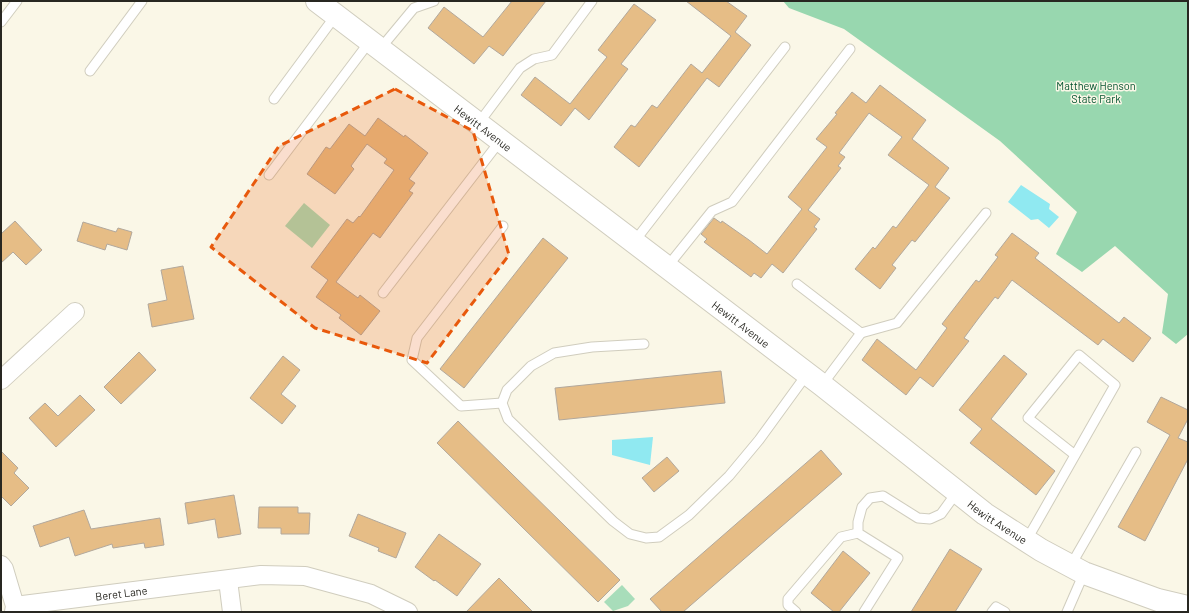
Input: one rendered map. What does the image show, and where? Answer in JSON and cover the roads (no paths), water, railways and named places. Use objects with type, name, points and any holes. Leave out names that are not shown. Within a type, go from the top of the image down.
[{"type":"street","name":"Hewitt Avenue","points":[[317,1],[667,267],[986,514],[1041,550],[1078,569],[1158,600],[1188,607]]},
{"type":"street","points":[[1,380],[75,312]]},
{"type":"street","points":[[1,565],[4,569],[14,609]]},
{"type":"street","name":"Beret Lane","points":[[14,609],[261,575],[306,576],[371,594],[408,612]]},
{"type":"street","points":[[228,580],[232,612]]},
{"type":"lane","points":[[1,22],[17,1]]},
{"type":"lane","points":[[90,71],[142,1]]},
{"type":"lane","points":[[269,175],[375,46],[415,4],[434,1]]},
{"type":"lane","points":[[478,124],[520,68],[534,59],[552,55],[592,1]]},
{"type":"lane","points":[[274,99],[336,15]]},
{"type":"lane","points":[[634,242],[785,47]]},
{"type":"lane","points":[[667,267],[712,211],[732,202],[850,49]]},
{"type":"lane","points":[[383,292],[500,141]]},
{"type":"lane","points":[[644,344],[592,347],[554,353],[531,366],[507,390],[502,403],[508,420],[613,521],[630,534],[646,538],[659,537],[689,515],[729,476],[759,440],[814,380],[861,333],[897,323],[986,213]]},
{"type":"lane","points":[[502,403],[461,406],[412,360],[417,338],[503,226]]},
{"type":"lane","points":[[797,284],[861,333]]},
{"type":"lane","points":[[1026,541],[1115,385],[1079,354],[1028,418],[1075,455]]},
{"type":"lane","points":[[1067,612],[1078,569],[1136,452]]},
{"type":"lane","points":[[858,533],[858,522],[862,507],[870,498],[883,496],[918,518],[930,519],[941,514],[957,492]]},
{"type":"lane","points":[[796,612],[788,605],[788,599],[841,537],[858,533],[898,558],[864,612]]},
{"type":"lane","points":[[992,612],[996,607],[1005,612]]},
{"type":"water","points":[[1021,185],[1050,204],[1049,209],[1059,217],[1049,228],[1038,219],[1031,220],[1008,202]]},
{"type":"water","points":[[653,437],[650,465],[612,455],[612,440]]},
{"type":"park label","name":"Matthew Henson State Park","points":[[1096,91]]}]
